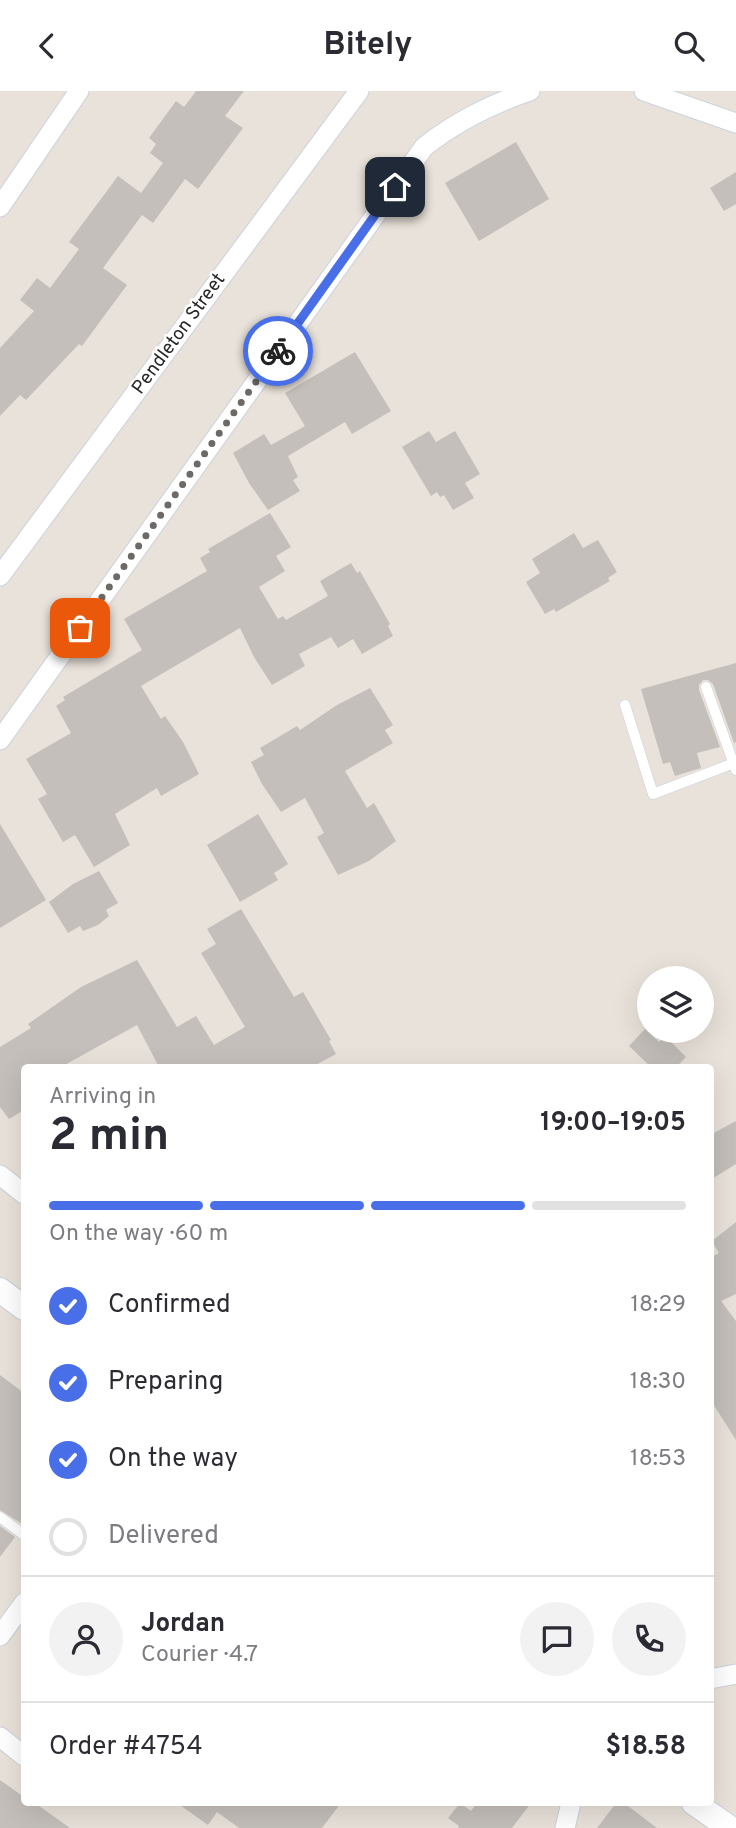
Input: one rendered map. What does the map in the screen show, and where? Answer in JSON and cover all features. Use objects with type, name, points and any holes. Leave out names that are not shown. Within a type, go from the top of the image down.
[{"type":"street","points":[[0,207],[79,91]]},
{"type":"street","name":"Pendleton Street","points":[[0,576],[359,91]]},
{"type":"street","points":[[0,740],[424,147],[444,131],[530,91]]},
{"type":"street","points":[[644,91],[736,123]]},
{"type":"street","points":[[0,1175],[21,1192]]},
{"type":"street","points":[[0,1290],[21,1306]]},
{"type":"street","points":[[0,1636],[21,1607]]},
{"type":"street","points":[[714,1678],[736,1674]]},
{"type":"street","points":[[0,1738],[21,1754]]},
{"type":"street","points":[[565,1828],[570,1806]]},
{"type":"street","points":[[698,1806],[730,1828],[736,1821]]},
{"type":"lane","points":[[625,705],[653,794],[735,767],[706,687]]},
{"type":"lane","points":[[0,1517],[21,1533]]},
{"type":"building","points":[[196,91],[244,91],[225,116],[243,128],[198,189],[185,179],[153,223],[142,215],[103,268],[127,285],[82,346],[79,344],[26,400],[20,395],[0,416],[0,348],[34,311],[20,300],[37,278],[50,288],[79,249],[69,242],[118,176],[141,193],[163,163],[150,153],[156,144],[149,138],[176,101],[184,107]]},
{"type":"building","points":[[516,142],[549,199],[479,241],[445,183]]},
{"type":"building","points":[[736,172],[736,204],[724,211],[710,188]]},
{"type":"building","points":[[355,352],[391,411],[352,434],[345,422],[288,456],[298,477],[293,480],[300,491],[268,510],[233,453],[264,434],[271,445],[305,426],[285,393]]},
{"type":"building","points":[[429,431],[436,442],[455,431],[480,474],[465,483],[474,498],[453,510],[444,495],[440,497],[437,492],[431,496],[402,447]]},
{"type":"building","points":[[270,513],[291,547],[276,556],[285,571],[259,587],[278,619],[283,616],[286,620],[328,596],[320,581],[351,563],[357,573],[360,571],[390,624],[388,626],[393,636],[362,654],[353,639],[338,648],[331,637],[299,654],[305,666],[272,685],[240,628],[141,686],[161,719],[165,716],[183,742],[199,774],[161,796],[157,788],[115,814],[130,845],[94,867],[75,835],[63,842],[38,799],[47,794],[26,759],[71,733],[56,706],[65,700],[63,697],[142,650],[124,619],[207,571],[200,558],[210,552],[208,549]]},
{"type":"building","points":[[574,533],[583,548],[598,540],[617,572],[608,578],[610,581],[556,612],[554,609],[545,614],[526,582],[540,573],[532,559]]},
{"type":"building","points":[[736,663],[736,742],[734,743],[713,684],[703,680],[699,690],[720,747],[697,753],[701,768],[675,776],[670,762],[663,764],[641,689]]},
{"type":"building","points":[[370,688],[393,725],[385,730],[393,743],[345,771],[367,808],[374,803],[396,841],[369,861],[338,875],[317,837],[324,833],[305,798],[281,812],[251,762],[264,755],[260,748],[297,726],[300,730],[337,705]]},
{"type":"building","points":[[258,814],[288,864],[274,873],[278,880],[240,902],[207,845]]},
{"type":"building","points":[[0,824],[46,900],[0,928]]},
{"type":"building","points":[[99,871],[118,903],[106,910],[109,916],[98,925],[83,931],[80,926],[68,933],[49,902],[73,884]]},
{"type":"building","points":[[241,909],[294,997],[303,992],[331,1040],[329,1041],[336,1054],[318,1064],[157,1064],[137,1025],[66,1064],[21,1064],[21,1112],[9,1119],[0,1107],[0,1047],[31,1028],[28,1024],[81,987],[137,960],[177,1027],[196,1016],[214,1045],[245,1027],[201,953],[216,944],[207,929]]},
{"type":"building","points":[[637,1038],[637,1043],[672,1043],[686,1057],[679,1064],[648,1064],[629,1046]]},
{"type":"building","points":[[736,1121],[736,1164],[714,1178],[714,1133]]},
{"type":"building","points":[[736,1222],[736,1294],[721,1301],[736,1321],[736,1440],[714,1405],[714,1256],[719,1253],[714,1239]]},
{"type":"building","points":[[0,1375],[21,1391],[21,1523],[0,1510]]},
{"type":"building","points":[[0,1526],[15,1537],[0,1557]]},
{"type":"building","points":[[0,1780],[21,1795],[21,1806],[39,1806],[70,1828],[0,1828]]},
{"type":"building","points":[[181,1806],[339,1806],[322,1828],[239,1828],[217,1812],[208,1825]]},
{"type":"building","points":[[458,1806],[464,1806],[471,1811],[475,1806],[529,1806],[512,1828],[458,1828],[459,1826],[448,1818]]},
{"type":"building","points":[[614,1806],[628,1806],[657,1828],[597,1828]]},
{"type":"way so far","points":[[80,628],[278,351]]},
{"type":"route","points":[[278,351],[395,187]]}]
